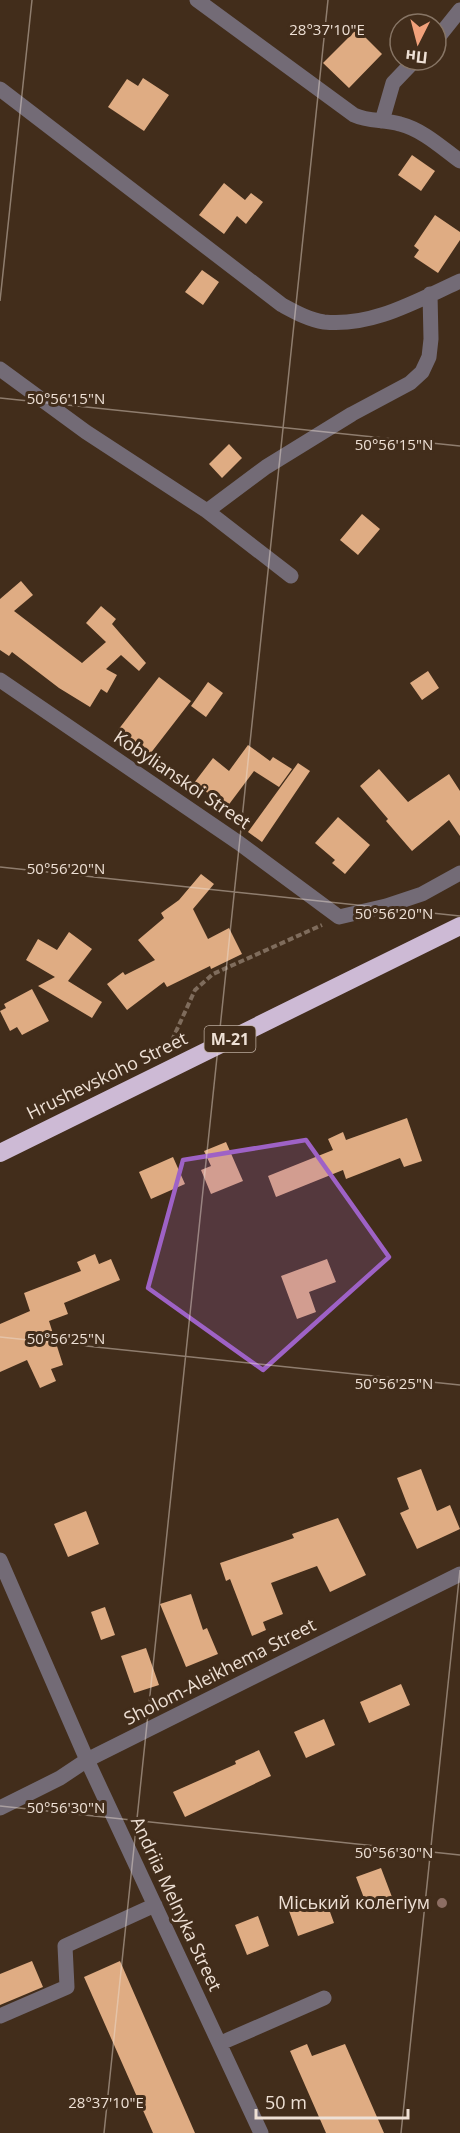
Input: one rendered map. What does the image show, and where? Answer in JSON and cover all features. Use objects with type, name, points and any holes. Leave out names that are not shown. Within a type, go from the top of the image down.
[{"type":"highway","name":"Hrushevskoho Street","points":[[0,1153],[460,926]]},
{"type":"street","points":[[197,0],[354,115],[363,120],[382,121],[414,128],[460,161]]},
{"type":"street","points":[[448,25],[460,10]]},
{"type":"street","points":[[382,121],[393,83],[404,72]]},
{"type":"street","points":[[0,89],[282,305],[303,317],[324,322],[367,319],[388,313],[460,280]]},
{"type":"street","points":[[207,511],[266,467],[352,414],[410,383],[422,372],[429,357],[431,339],[430,294]]},
{"type":"street","points":[[0,369],[87,432],[207,511],[291,576]]},
{"type":"street","name":"Kobylianskoi Street","points":[[0,680],[239,843],[339,917]]},
{"type":"street","points":[[339,917],[386,906],[422,894],[460,873]]},
{"type":"street","name":"Andriia Melnyka Street","points":[[0,1560],[87,1760],[261,2133]]},
{"type":"street","name":"Sholom-Aleikhema Street","points":[[0,1808],[60,1778],[87,1760],[460,1574]]},
{"type":"street","points":[[0,2016],[67,1987],[65,1946],[154,1905]]},
{"type":"street","points":[[221,2043],[324,1998]]},
{"type":"path","points":[[163,1072],[169,1045],[195,990],[213,974],[339,917]]},
{"type":"highlighted area","points":[[306,1140],[389,1257],[263,1370],[148,1288],[183,1160]]},
{"type":"building","points":[[357,29],[382,54],[349,88],[323,63]]},
{"type":"building","points":[[143,78],[169,95],[144,131],[108,107],[127,79],[138,86]]},
{"type":"building","points":[[412,155],[435,171],[421,191],[398,175]]},
{"type":"building","points":[[224,183],[245,200],[251,193],[263,202],[246,224],[237,216],[224,234],[199,215]]},
{"type":"building","points":[[435,215],[460,232],[460,240],[438,273],[414,257],[419,250],[414,246]]},
{"type":"building","points":[[202,270],[219,282],[203,305],[185,292]]},
{"type":"building","points":[[229,444],[242,458],[222,478],[209,464]]},
{"type":"building","points":[[362,514],[380,529],[358,555],[340,540]]},
{"type":"building","points":[[21,581],[33,595],[14,611],[82,663],[106,642],[86,623],[101,606],[116,619],[112,624],[146,663],[139,671],[121,655],[106,669],[117,675],[107,693],[101,689],[90,707],[59,688],[12,652],[9,656],[0,650],[0,599]]},
{"type":"building","points":[[428,671],[439,688],[422,700],[410,683]]},
{"type":"building","points":[[159,677],[191,701],[150,754],[118,730]]},
{"type":"building","points":[[208,682],[223,693],[206,717],[191,706]]},
{"type":"building","points":[[248,745],[270,761],[273,757],[292,769],[279,787],[254,771],[227,807],[194,783],[213,758],[229,771]]},
{"type":"building","points":[[298,763],[310,771],[262,842],[248,832]]},
{"type":"building","points":[[379,769],[408,802],[449,774],[460,791],[460,836],[449,820],[412,851],[360,786]]},
{"type":"building","points":[[338,817],[370,845],[345,874],[332,863],[335,860],[315,843]]},
{"type":"building","points":[[201,874],[214,884],[193,909],[208,939],[229,928],[242,954],[211,969],[210,966],[167,987],[164,982],[127,1010],[107,984],[123,972],[125,975],[155,960],[138,940],[164,918],[161,913],[179,900]]},
{"type":"building","points":[[69,932],[92,949],[68,981],[102,1002],[92,1018],[38,986],[55,977],[26,960],[38,939],[57,950]]},
{"type":"building","points":[[32,989],[49,1021],[22,1035],[17,1027],[10,1031],[0,1011],[6,1008],[4,1004]]},
{"type":"building","points":[[407,1118],[422,1161],[404,1167],[400,1158],[346,1179],[343,1170],[276,1197],[268,1176],[333,1150],[328,1139],[343,1132],[346,1140]]},
{"type":"building","points":[[226,1142],[243,1181],[211,1194],[201,1170],[211,1166],[204,1151]]},
{"type":"building","points":[[173,1157],[185,1184],[151,1199],[139,1172]]},
{"type":"building","points":[[95,1254],[99,1264],[111,1259],[120,1280],[64,1303],[68,1314],[49,1321],[63,1365],[51,1369],[56,1381],[40,1388],[27,1360],[0,1372],[0,1324],[30,1311],[24,1293],[81,1271],[77,1262]]},
{"type":"building","points":[[327,1259],[336,1282],[309,1292],[316,1312],[297,1319],[281,1276]]},
{"type":"building","points":[[421,1469],[437,1511],[450,1505],[460,1529],[417,1549],[400,1513],[409,1509],[397,1478]]},
{"type":"building","points":[[86,1511],[99,1544],[68,1557],[54,1524]]},
{"type":"building","points":[[338,1518],[366,1575],[330,1592],[317,1566],[271,1583],[283,1614],[263,1622],[266,1630],[252,1636],[230,1579],[226,1581],[220,1563],[294,1538],[292,1534]]},
{"type":"building","points":[[191,1594],[203,1630],[207,1628],[218,1654],[186,1667],[160,1604]]},
{"type":"building","points":[[105,1607],[115,1635],[101,1640],[91,1612]]},
{"type":"building","points":[[146,1648],[159,1685],[134,1693],[121,1656]]},
{"type":"building","points":[[401,1684],[410,1705],[369,1723],[360,1702]]},
{"type":"building","points":[[324,1719],[335,1745],[306,1758],[294,1732]]},
{"type":"building","points":[[259,1750],[271,1776],[185,1817],[173,1792],[236,1764],[235,1761]]},
{"type":"building","points":[[381,1868],[392,1897],[367,1906],[356,1877]]},
{"type":"building","points":[[325,1898],[334,1923],[298,1936],[289,1911]]},
{"type":"building","points":[[258,1916],[269,1946],[247,1955],[235,1925]]},
{"type":"building","points":[[32,1961],[43,1987],[0,2005],[0,1974]]},
{"type":"building","points":[[120,1961],[195,2133],[153,2133],[84,1977]]},
{"type":"building","points":[[307,2044],[312,2056],[345,2044],[384,2133],[326,2133],[290,2051]]},
{"type":"place","name":"Міський колегіум","points":[[442,1903]]}]
